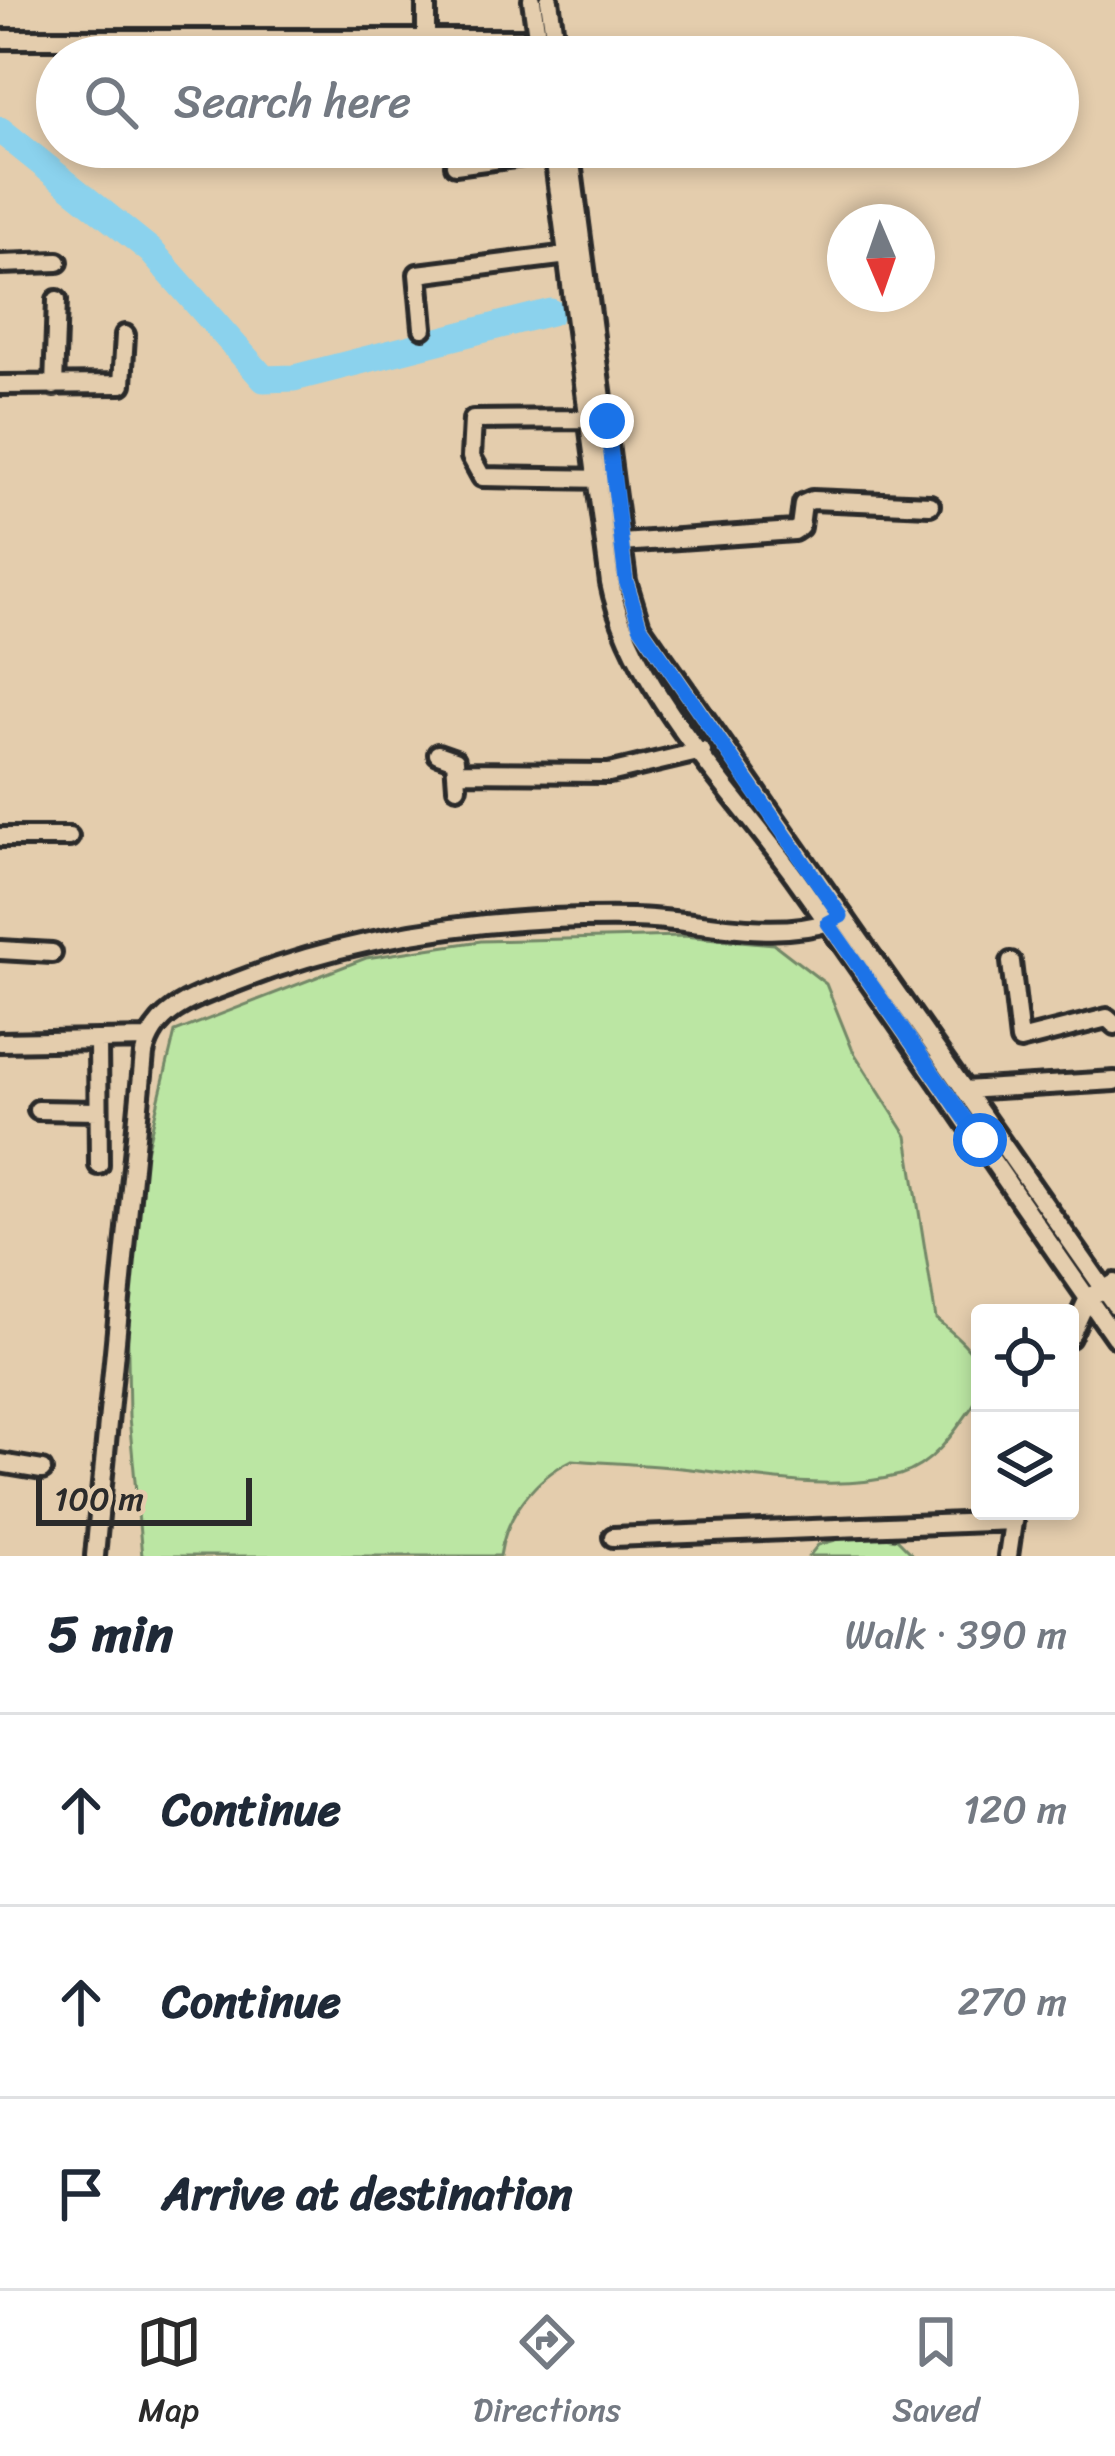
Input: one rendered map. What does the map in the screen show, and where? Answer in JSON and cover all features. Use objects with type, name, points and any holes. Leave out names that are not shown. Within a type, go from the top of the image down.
[{"type":"street","points":[[426,0],[426,36]]},
{"type":"street","points":[[532,0],[543,36]]},
{"type":"street","points":[[548,36],[549,0]]},
{"type":"street","points":[[0,39],[36,39]]},
{"type":"street","points":[[560,168],[590,419],[631,602],[653,650],[835,920],[1115,1305]]},
{"type":"street","points":[[561,168],[606,479],[610,584],[621,626],[637,658],[702,751],[964,1090],[1102,1290],[1115,1337]]},
{"type":"street","points":[[423,328],[418,274],[568,255]]},
{"type":"street","points":[[0,264],[58,262]]},
{"type":"street","points":[[54,386],[57,300]]},
{"type":"street","points":[[0,385],[122,384],[125,335]]},
{"type":"street","points":[[590,419],[473,420],[471,457],[482,477],[606,479]]},
{"type":"street","points":[[621,543],[794,531],[800,527],[803,504],[812,500],[930,505]]},
{"type":"street","points":[[438,754],[455,760],[461,777],[609,773],[702,751]]},
{"type":"street","points":[[0,837],[69,837]]},
{"type":"street","points":[[95,1556],[147,1039],[159,1020],[179,1005],[284,964],[382,936],[602,919],[744,929],[835,920]]},
{"type":"street","points":[[0,950],[52,953]]},
{"type":"street","points":[[1011,962],[1020,1040],[1106,1018],[1115,1025]]},
{"type":"street","points":[[0,1042],[147,1039]]},
{"type":"street","points":[[98,1040],[99,1165]]},
{"type":"street","points":[[964,1090],[1115,1081]]},
{"type":"street","points":[[38,1110],[98,1111]]},
{"type":"street","points":[[1079,1324],[1102,1290]]},
{"type":"street","points":[[0,1463],[42,1470]]},
{"type":"street","points":[[613,1537],[971,1518]]},
{"type":"street","points":[[1008,1556],[1013,1520]]},
{"type":"green space","points":[[683,936],[774,944],[826,984],[853,1051],[907,1136],[936,1319],[971,1353],[971,1408],[922,1464],[874,1480],[795,1482],[572,1460],[524,1499],[500,1556],[142,1556],[129,1417],[126,1235],[175,1032],[366,958],[481,941]]},
{"type":"green space","points":[[860,1533],[897,1539],[914,1556],[809,1556],[818,1545]]},
{"type":"waterway","points":[[0,130],[36,159]]},
{"type":"waterway","points":[[47,168],[151,251],[264,379],[294,378],[551,312]]},
{"type":"route","points":[[607,421],[626,581],[640,626],[841,916],[828,923],[980,1140]]}]
